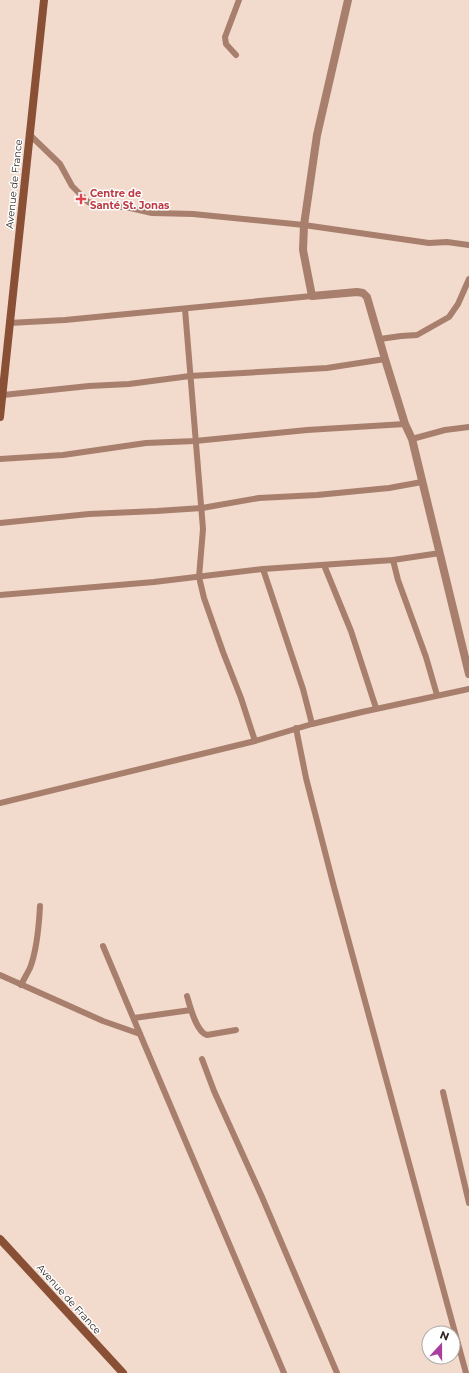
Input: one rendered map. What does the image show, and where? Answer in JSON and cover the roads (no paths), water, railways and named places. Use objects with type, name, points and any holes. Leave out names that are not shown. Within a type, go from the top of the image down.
[{"type":"main road","name":"Avenue de France","points":[[0,417],[44,0]]},
{"type":"main road","name":"Avenue de France","points":[[0,1239],[123,1373]]},
{"type":"street","points":[[236,54],[226,44],[225,37],[239,0]]},
{"type":"street","points":[[312,296],[303,250],[304,225],[317,135],[348,0]]},
{"type":"street","points":[[29,134],[60,164],[72,186],[88,202],[102,206],[126,207],[154,213],[193,214],[304,225],[429,243],[447,242],[469,245]]},
{"type":"street","points":[[380,339],[418,335],[449,318],[458,304],[469,279]]},
{"type":"street","points":[[9,323],[65,320],[184,309],[259,300],[357,292],[363,293],[367,297],[370,304],[385,359],[412,439],[469,674]]},
{"type":"street","points":[[184,309],[202,508],[203,532],[199,577],[204,598],[241,698],[255,741]]},
{"type":"street","points":[[3,394],[129,384],[190,376],[327,368],[385,359]]},
{"type":"street","points":[[0,459],[63,455],[146,443],[195,441],[307,430],[406,424]]},
{"type":"street","points":[[412,439],[445,430],[469,427]]},
{"type":"street","points":[[0,523],[89,514],[157,512],[202,508],[259,498],[317,495],[389,488],[422,482]]},
{"type":"street","points":[[0,595],[199,577],[263,569],[324,566],[393,560],[440,553]]},
{"type":"street","points":[[393,560],[398,580],[426,657],[437,695]]},
{"type":"street","points":[[324,566],[351,631],[376,708]]},
{"type":"street","points":[[263,569],[303,689],[312,724]]},
{"type":"street","points":[[0,803],[255,741],[296,728],[376,708],[469,689]]},
{"type":"street","points":[[296,728],[306,778],[334,887],[466,1373]]},
{"type":"street","points":[[21,984],[30,968],[34,954],[39,926],[40,906]]},
{"type":"street","points":[[103,946],[284,1373]]},
{"type":"street","points":[[0,975],[103,1021],[140,1034]]},
{"type":"street","points":[[187,996],[191,1010],[200,1030],[205,1035],[236,1030]]},
{"type":"street","points":[[134,1018],[191,1010]]},
{"type":"street","points":[[202,1059],[214,1091],[262,1197],[337,1373]]},
{"type":"street","points":[[443,1092],[469,1204]]},
{"type":"place","name":"Centre de Santé St. Jonas","points":[[81,199]]}]
